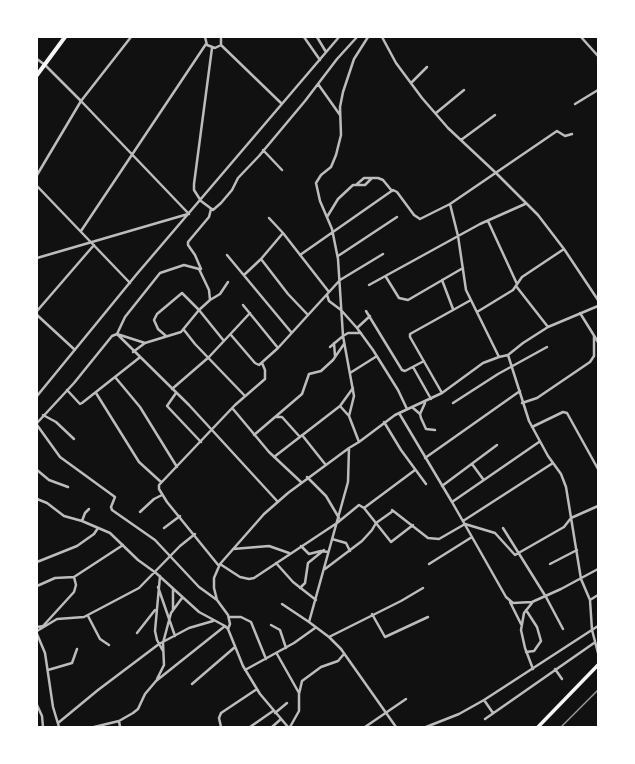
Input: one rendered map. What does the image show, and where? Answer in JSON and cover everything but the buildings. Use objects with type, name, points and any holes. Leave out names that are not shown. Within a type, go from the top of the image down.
[{"type":"main road","points":[[37,75],[65,37]]},
{"type":"main road","points":[[538,727],[598,665]]},
{"type":"street","points":[[37,175],[81,101],[132,37]]},
{"type":"street","points":[[81,231],[206,44],[205,37]]},
{"type":"street","points":[[220,45],[221,37]]},
{"type":"street","points":[[304,37],[320,60]]},
{"type":"street","points":[[317,37],[326,52]]},
{"type":"street","points":[[37,396],[130,283],[339,37]]},
{"type":"street","points":[[212,48],[194,190],[201,201],[211,209],[216,209],[232,190],[238,178],[357,37]]},
{"type":"street","points":[[349,416],[353,401],[353,388],[343,336],[338,256],[333,233],[318,194],[316,183],[331,166],[336,155],[341,134],[340,115],[343,92],[351,66],[368,37]]},
{"type":"street","points":[[382,37],[396,63],[410,83],[461,140],[538,216],[564,249],[598,300]]},
{"type":"street","points":[[581,37],[598,56]]},
{"type":"street","points":[[206,44],[212,48]]},
{"type":"street","points":[[212,48],[220,45]]},
{"type":"street","points":[[220,45],[282,104]]},
{"type":"street","points":[[37,59],[81,101],[189,214]]},
{"type":"street","points":[[410,83],[427,67]]},
{"type":"street","points":[[318,84],[340,115]]},
{"type":"street","points":[[436,113],[464,90]]},
{"type":"street","points":[[575,104],[598,90]]},
{"type":"street","points":[[461,140],[495,115]]},
{"type":"street","points":[[327,218],[341,195],[364,178],[372,178],[382,180],[392,191],[397,192],[414,215],[420,219],[450,204],[558,131],[565,136],[572,134]]},
{"type":"street","points":[[263,150],[282,170]]},
{"type":"street","points":[[357,184],[365,185],[372,178]]},
{"type":"street","points":[[37,186],[130,283]]},
{"type":"street","points":[[300,255],[392,191]]},
{"type":"street","points":[[450,204],[458,236],[466,290],[499,356]]},
{"type":"street","points":[[369,286],[386,278],[458,236],[525,204]]},
{"type":"street","points":[[210,300],[202,271],[195,255],[188,245],[188,242],[209,217],[211,209]]},
{"type":"street","points":[[37,258],[189,214]]},
{"type":"street","points":[[338,256],[397,217]]},
{"type":"street","points":[[269,218],[283,233],[329,292]]},
{"type":"street","points":[[488,221],[517,285],[548,328]]},
{"type":"street","points":[[244,275],[261,259],[283,233]]},
{"type":"street","points":[[37,311],[94,245]]},
{"type":"street","points":[[477,312],[511,291],[522,277],[564,249]]},
{"type":"street","points":[[231,335],[257,365],[262,363],[278,348],[340,280],[383,254]]},
{"type":"street","points":[[227,255],[291,332]]},
{"type":"street","points":[[261,259],[288,294],[308,315]]},
{"type":"street","points":[[202,271],[195,267],[184,265],[160,273],[125,317],[117,334],[112,336],[37,423],[60,457],[115,498],[111,507],[112,510],[151,537],[171,556],[199,587],[217,600],[229,616],[230,624],[228,629]]},
{"type":"street","points":[[386,278],[399,298],[408,300],[463,268]]},
{"type":"street","points":[[442,280],[453,309]]},
{"type":"street","points":[[133,352],[145,343],[176,334],[184,330],[187,323],[210,300],[220,294],[228,282]]},
{"type":"street","points":[[166,336],[158,329],[154,320],[157,314],[180,294],[184,294],[224,341]]},
{"type":"street","points":[[327,295],[329,301],[341,310],[377,356],[407,409]]},
{"type":"street","points":[[442,393],[410,337],[410,334],[471,300]]},
{"type":"street","points":[[243,305],[278,348]]},
{"type":"street","points":[[217,600],[214,578],[219,565],[232,549],[278,502],[307,477],[359,442],[384,422],[407,409],[442,393],[479,365],[499,356],[508,356],[523,343],[548,328],[598,306]]},
{"type":"street","points":[[366,311],[402,370],[405,371],[424,361]]},
{"type":"street","points":[[172,389],[209,357],[250,313]]},
{"type":"street","points":[[580,313],[598,342]]},
{"type":"street","points":[[37,315],[75,350]]},
{"type":"street","points":[[356,328],[370,316]]},
{"type":"street","points":[[184,330],[195,344],[245,396]]},
{"type":"street","points":[[330,347],[348,333],[361,334]]},
{"type":"street","points":[[117,334],[145,343]]},
{"type":"street","points":[[117,334],[133,352],[212,430],[278,502]]},
{"type":"street","points":[[522,403],[537,398],[590,362],[594,356],[594,336]]},
{"type":"street","points":[[334,343],[335,357]]},
{"type":"street","points":[[254,435],[302,394],[309,374],[321,371],[335,357],[344,344]]},
{"type":"street","points":[[453,403],[547,347]]},
{"type":"street","points":[[350,373],[377,356]]},
{"type":"street","points":[[508,356],[520,392],[522,403],[532,427],[539,442],[553,463],[566,487],[581,578],[590,600],[592,630],[594,643],[598,653]]},
{"type":"street","points":[[67,390],[80,404],[85,402],[139,358]]},
{"type":"street","points":[[262,363],[266,370],[265,379],[245,396],[161,482],[159,489],[162,495],[219,565],[240,578],[249,579],[337,524],[357,506],[361,505],[391,542],[413,525]]},
{"type":"street","points":[[414,367],[431,399]]},
{"type":"street","points":[[115,377],[140,407],[177,467]]},
{"type":"street","points":[[274,457],[340,406],[353,388]]},
{"type":"street","points":[[424,458],[520,392]]},
{"type":"street","points":[[96,393],[139,462],[161,482]]},
{"type":"street","points":[[176,393],[167,406],[201,442]]},
{"type":"street","points":[[420,414],[425,402]]},
{"type":"street","points":[[340,406],[349,416],[359,442]]},
{"type":"street","points":[[412,407],[420,414],[426,429],[435,430]]},
{"type":"street","points":[[233,409],[274,457],[301,482]]},
{"type":"street","points":[[532,427],[564,412],[567,413],[598,469]]},
{"type":"street","points":[[399,413],[424,458],[452,502],[510,601],[521,627],[526,652],[533,669]]},
{"type":"street","points":[[44,415],[56,422],[74,439]]},
{"type":"street","points":[[275,417],[282,417],[325,464]]},
{"type":"street","points":[[384,422],[415,470],[426,484]]},
{"type":"street","points":[[452,502],[483,479],[539,442]]},
{"type":"street","points":[[442,486],[497,445]]},
{"type":"street","points":[[309,622],[325,569],[328,552],[339,518],[349,477],[349,448]]},
{"type":"street","points":[[325,569],[350,551],[368,535],[376,523],[393,510],[428,538],[433,540],[439,538],[464,522],[553,463]]},
{"type":"street","points":[[472,464],[483,479]]},
{"type":"street","points":[[37,470],[49,480],[68,487]]},
{"type":"street","points":[[364,508],[415,470]]},
{"type":"street","points":[[307,477],[326,496],[339,518]]},
{"type":"street","points":[[140,512],[154,498],[162,495]]},
{"type":"street","points":[[37,499],[47,503],[64,516],[82,521],[110,533],[138,560],[156,572],[172,589],[199,612],[215,622],[225,626],[228,629],[246,670],[257,688],[274,712],[289,727],[299,710],[299,694],[302,681],[321,667],[338,660],[344,654]]},
{"type":"street","points":[[464,522],[494,533],[513,554],[519,554],[564,527],[571,518],[598,506]]},
{"type":"street","points":[[82,521],[85,513],[89,509]]},
{"type":"street","points":[[164,528],[180,516]]},
{"type":"street","points":[[37,562],[77,546],[90,537],[98,528]]},
{"type":"street","points":[[503,528],[546,597],[563,629]]},
{"type":"street","points":[[37,627],[43,626],[57,619],[80,618],[88,616],[139,588],[195,534]]},
{"type":"street","points":[[429,564],[472,537]]},
{"type":"street","points":[[332,539],[346,543],[350,551]]},
{"type":"street","points":[[37,586],[55,578],[74,577],[123,545]]},
{"type":"street","points":[[232,549],[269,546],[289,553]]},
{"type":"street","points":[[301,546],[309,554],[324,550],[328,552]]},
{"type":"street","points":[[300,588],[305,583],[308,563],[324,550]]},
{"type":"street","points":[[550,564],[577,550]]},
{"type":"street","points":[[276,563],[300,588],[316,600]]},
{"type":"street","points":[[510,601],[516,603],[532,602],[546,597],[598,569]]},
{"type":"street","points":[[160,576],[155,631],[163,651]]},
{"type":"street","points":[[37,631],[74,592],[76,585],[74,577]]},
{"type":"street","points":[[158,586],[175,636]]},
{"type":"street","points":[[329,637],[372,614],[401,601],[423,588]]},
{"type":"street","points":[[172,589],[173,610]]},
{"type":"street","points":[[590,600],[598,595]]},
{"type":"street","points":[[156,681],[164,664],[163,643],[170,619],[173,610],[182,598]]},
{"type":"street","points":[[521,627],[525,610],[532,602]]},
{"type":"street","points":[[282,604],[309,622],[314,628],[329,637],[344,654],[396,727]]},
{"type":"street","points":[[137,634],[156,609]]},
{"type":"street","points":[[525,610],[537,628],[542,641],[534,651],[526,652]]},
{"type":"street","points":[[372,614],[386,637],[428,617]]},
{"type":"street","points":[[88,616],[100,639],[109,645]]},
{"type":"street","points":[[229,616],[241,617],[251,622],[266,659]]},
{"type":"street","points":[[58,723],[104,685],[159,644],[194,626],[206,622],[215,622]]},
{"type":"street","points":[[271,625],[280,630],[286,648]]},
{"type":"street","points":[[94,727],[119,721],[138,709],[145,694],[156,681],[225,626]]},
{"type":"street","points":[[426,727],[459,714],[484,700],[598,626]]},
{"type":"street","points":[[246,670],[277,654],[314,628]]},
{"type":"street","points":[[37,634],[43,648],[48,670],[52,702],[59,727]]},
{"type":"street","points":[[485,719],[594,643]]},
{"type":"street","points":[[192,684],[235,647]]},
{"type":"street","points":[[48,670],[72,663],[77,649]]},
{"type":"street","points":[[277,654],[299,694]]},
{"type":"street","points":[[555,669],[562,679]]},
{"type":"street","points":[[221,727],[219,718],[221,713],[257,688]]},
{"type":"street","points":[[365,727],[406,699]]},
{"type":"street","points":[[484,700],[493,713]]},
{"type":"street","points":[[250,727],[287,703]]},
{"type":"street","points":[[37,705],[42,716],[43,727]]},
{"type":"street","points":[[272,727],[281,719]]},
{"type":"street","points":[[119,721],[120,727]]},
{"type":"railway","points":[[561,727],[598,690]]}]
